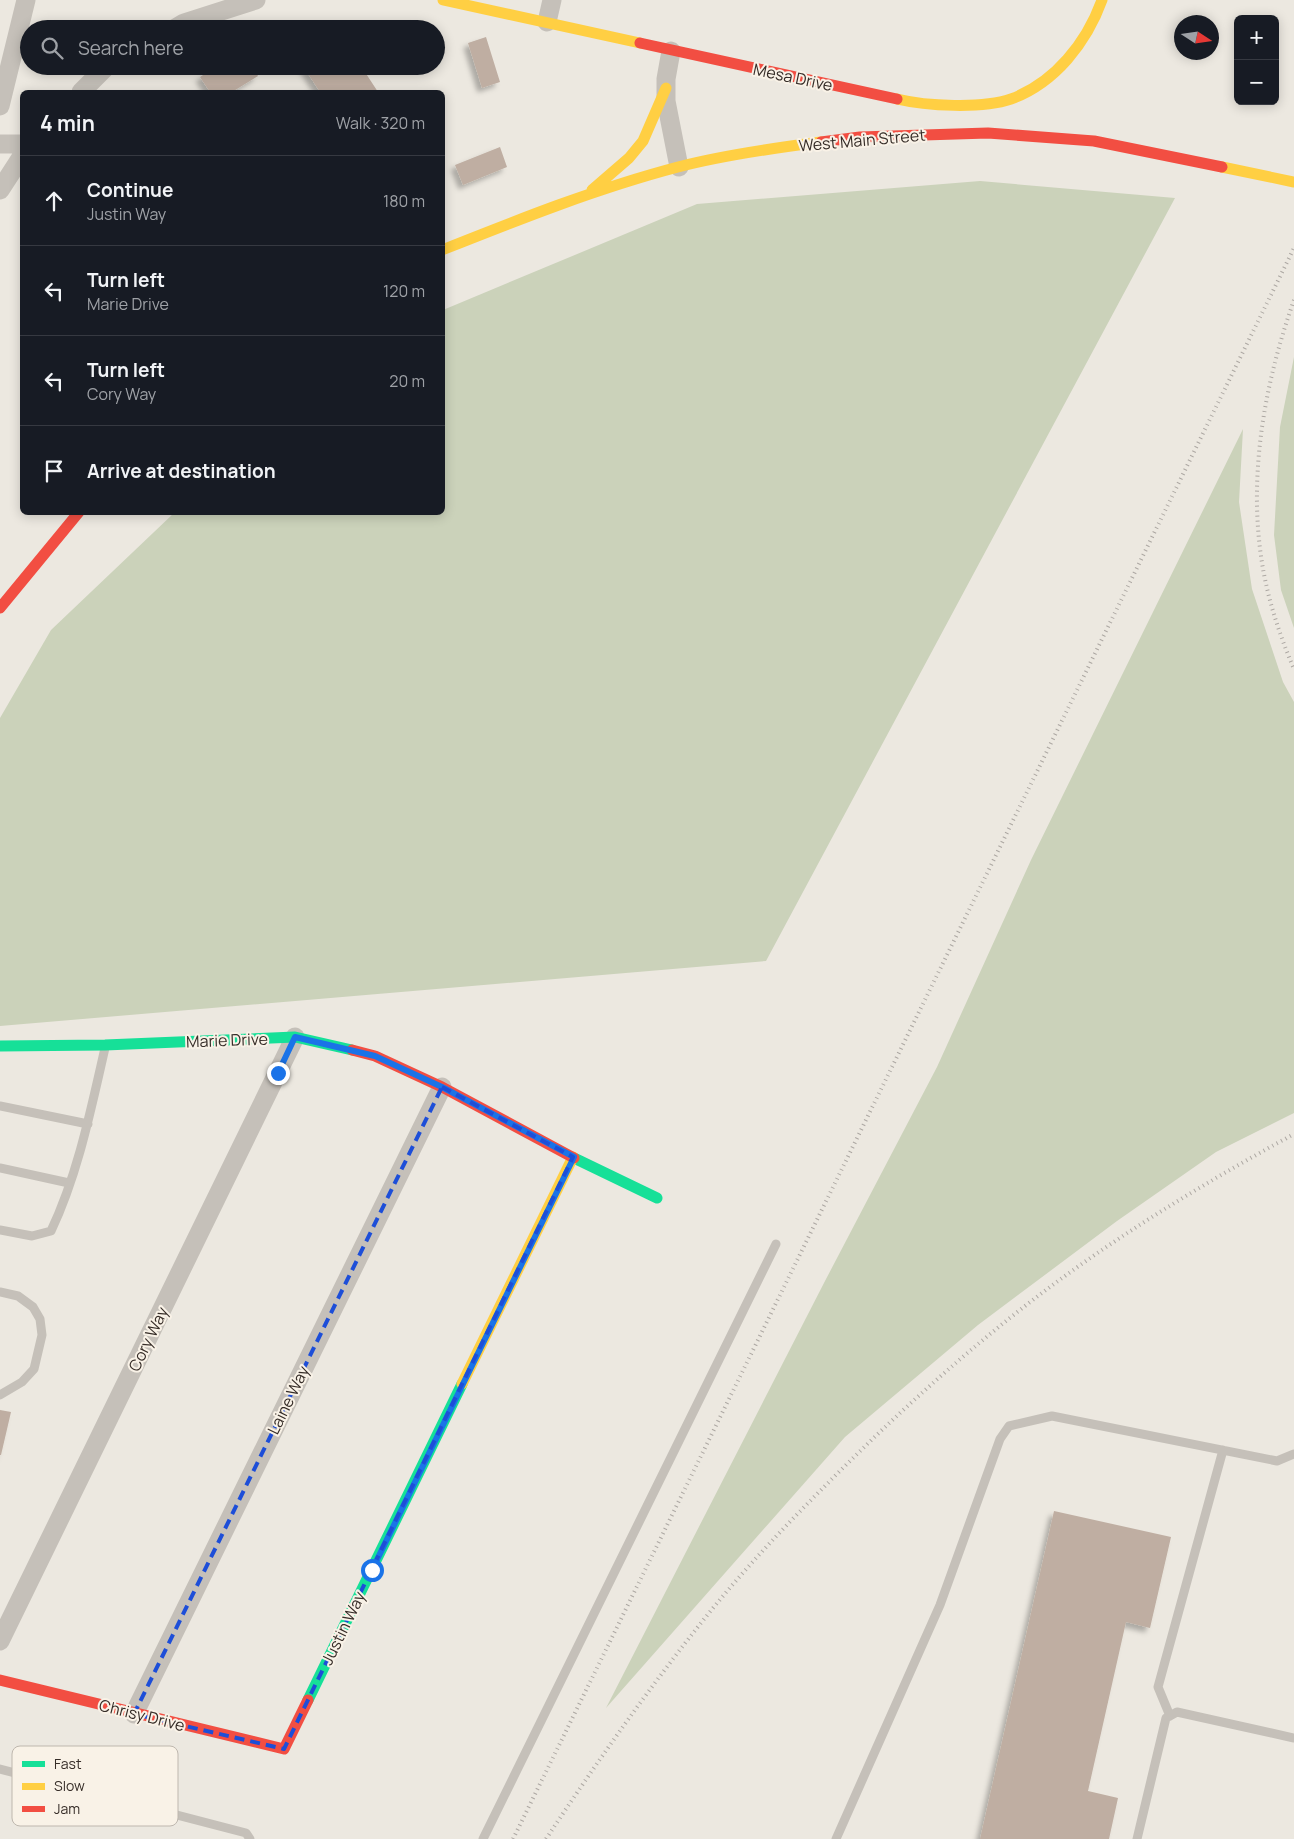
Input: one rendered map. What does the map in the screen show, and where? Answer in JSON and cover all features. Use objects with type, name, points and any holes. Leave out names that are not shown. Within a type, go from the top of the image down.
[{"type":"street","points":[[21,20],[26,0]]},
{"type":"street","points":[[193,20],[256,0]]},
{"type":"street","name":"Mesa Drive","points":[[443,0],[914,103],[983,103],[1010,99],[1032,88],[1058,68],[1079,46],[1093,25],[1102,0]]},
{"type":"street","points":[[547,22],[552,0]]},
{"type":"street","points":[[0,106],[20,24]]},
{"type":"street","points":[[671,51],[666,88],[667,112],[679,167]]},
{"type":"street","points":[[83,90],[98,75]]},
{"type":"street","points":[[587,195],[629,158],[643,141],[666,88]]},
{"type":"street","name":"West Main Street","points":[[445,249],[587,195],[679,167],[783,147],[860,137],[988,133],[1094,141],[1294,182]]},
{"type":"street","points":[[0,144],[20,144]]},
{"type":"street","points":[[0,190],[20,159]]},
{"type":"street","points":[[0,608],[76,515]]},
{"type":"street","name":"Marie Drive","points":[[0,1046],[105,1045],[295,1037],[375,1056],[442,1087],[574,1157],[657,1198]]},
{"type":"street","name":"Cory Way","points":[[0,1642],[295,1037]]},
{"type":"street","name":"Laine Way","points":[[134,1714],[442,1087]]},
{"type":"street","name":"Justin Way","points":[[284,1749],[574,1157]]},
{"type":"street","name":"Chrisy Drive","points":[[0,1680],[284,1749]]},
{"type":"lane","points":[[0,1230],[32,1236],[50,1231],[60,1210],[88,1124],[105,1045]]},
{"type":"lane","points":[[0,1106],[88,1124]]},
{"type":"lane","points":[[0,1168],[69,1183]]},
{"type":"lane","points":[[483,1839],[776,1244]]},
{"type":"lane","points":[[0,1292],[18,1296],[33,1307],[40,1320],[42,1335],[34,1369],[22,1382],[0,1395]]},
{"type":"lane","points":[[836,1839],[940,1605],[1000,1439],[1009,1426],[1052,1416],[1278,1461],[1294,1454]]},
{"type":"lane","points":[[1170,1716],[1158,1687],[1223,1450]]},
{"type":"lane","points":[[1137,1839],[1166,1718],[1177,1712],[1294,1738]]},
{"type":"lane","points":[[178,1815],[246,1833],[250,1839]]},
{"type":"highlighted area","points":[[442,1087],[573,1157],[284,1749],[134,1714]]},
{"type":"green space","points":[[980,181],[1175,198],[766,961],[0,1026],[0,718],[51,630],[172,515],[445,515],[445,309],[697,204]]},
{"type":"green space","points":[[1294,357],[1294,628],[1281,590],[1274,535],[1280,427]]},
{"type":"green space","points":[[1243,429],[1239,502],[1252,589],[1283,682],[1294,702],[1294,1113],[1216,1152],[1117,1221],[978,1325],[845,1437],[606,1708],[937,1067],[1031,860]]},
{"type":"building","points":[[486,37],[500,82],[482,88],[468,43]]},
{"type":"building","points":[[203,75],[258,76],[235,90],[209,90],[200,77]]},
{"type":"building","points":[[309,75],[367,75],[377,90],[319,90]]},
{"type":"building","points":[[500,147],[507,167],[463,185],[455,165]]},
{"type":"building","points":[[0,1410],[11,1412],[1,1455],[0,1455]]},
{"type":"building","points":[[1054,1511],[1171,1537],[1150,1628],[1126,1622],[1088,1791],[1118,1798],[1109,1839],[980,1839]]},
{"type":"railway","points":[[513,1839],[1294,248]]},
{"type":"railway","points":[[1294,300],[1272,374],[1264,412],[1259,450],[1257,489],[1258,528],[1263,566],[1271,604],[1294,669]]},
{"type":"railway","points":[[546,1839],[602,1756],[715,1605],[792,1520],[900,1413],[979,1343],[1034,1299],[1096,1254],[1128,1232],[1294,1134]]},
{"type":"traffic: fast","points":[[0,1046],[105,1045],[295,1037],[352,1050]]},
{"type":"traffic: fast","points":[[574,1158],[657,1198]]},
{"type":"traffic: fast","points":[[308,1700],[462,1384]]},
{"type":"traffic: slow","points":[[443,0],[640,43]]},
{"type":"traffic: slow","points":[[897,99],[938,105],[970,105],[999,102],[1027,92],[1055,72],[1078,46],[1096,16],[1102,0]]},
{"type":"traffic: slow","points":[[592,190],[629,158],[643,141],[666,88]]},
{"type":"traffic: slow","points":[[445,249],[559,205],[648,175],[731,155],[821,142]]},
{"type":"traffic: slow","points":[[1222,167],[1294,182]]},
{"type":"traffic: slow","points":[[462,1384],[573,1157]]},
{"type":"traffic: jam","points":[[640,43],[897,99]]},
{"type":"traffic: jam","points":[[821,142],[860,137],[988,133],[1094,141],[1222,167]]},
{"type":"traffic: jam","points":[[0,608],[77,515]]},
{"type":"traffic: jam","points":[[352,1050],[375,1056],[442,1087],[574,1158]]},
{"type":"traffic: jam","points":[[0,1680],[284,1749],[308,1700]]},
{"type":"route","points":[[278,1073],[295,1037],[375,1056],[442,1087],[574,1157],[372,1570]]}]
